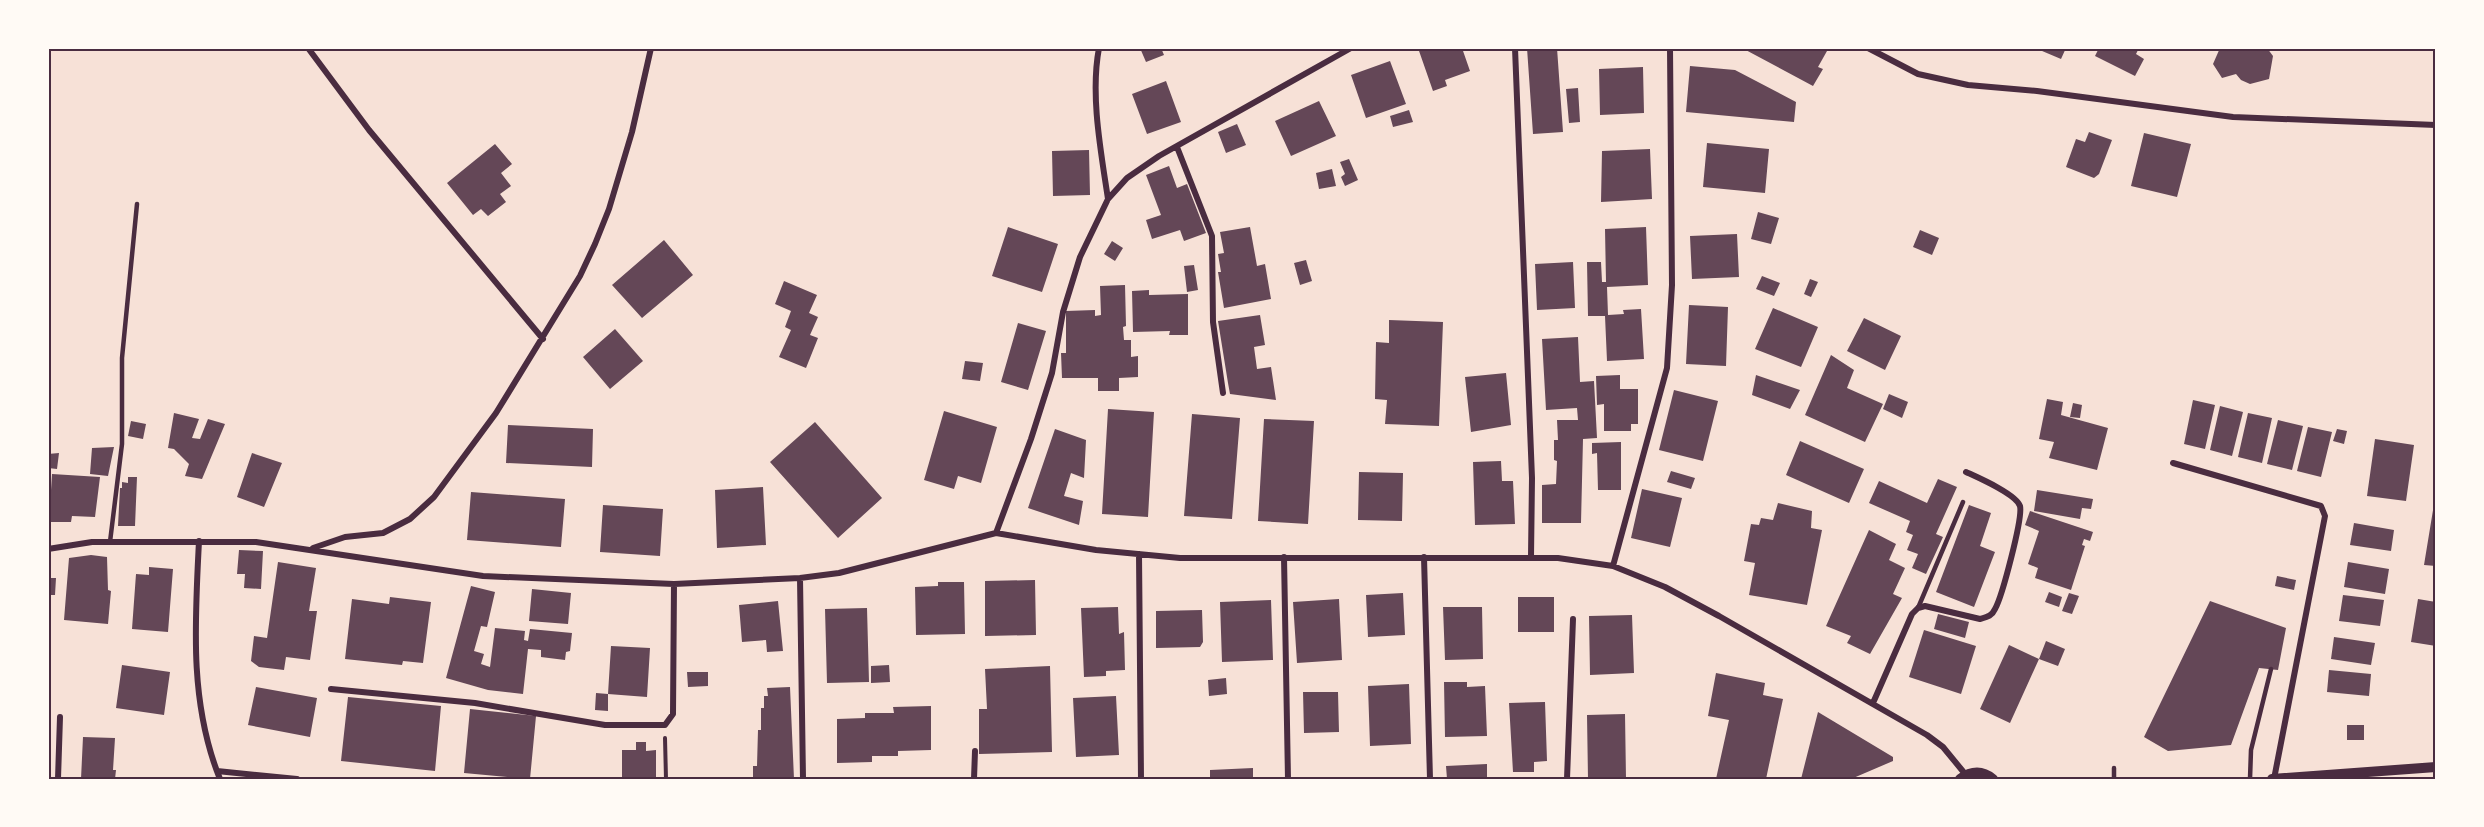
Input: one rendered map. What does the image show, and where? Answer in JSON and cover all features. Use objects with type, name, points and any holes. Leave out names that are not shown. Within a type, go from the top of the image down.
[{"type":"street","points":[[308,48],[369,130],[543,339]]},
{"type":"street","points":[[312,549],[345,537],[382,533],[410,519],[434,496],[496,413],[580,276],[609,209],[632,132],[651,48]]},
{"type":"street","points":[[1099,48],[1096,65],[1100,147],[1108,199]]},
{"type":"street","points":[[996,533],[1031,440],[1052,373],[1062,312],[1080,257],[1108,199],[1127,178],[1351,48]]},
{"type":"street","points":[[1515,48],[1532,478],[1531,557]]},
{"type":"street","points":[[1613,566],[1667,368],[1672,285],[1670,48]]},
{"type":"street","points":[[1868,48],[1918,74],[1968,85],[2037,91],[2233,117],[2436,125]]},
{"type":"street","points":[[1177,147],[1212,236],[1213,322],[1223,393]]},
{"type":"street","points":[[2173,463],[2321,507],[2325,516],[2273,779],[2436,767]]},
{"type":"street","points":[[1873,704],[1912,614],[1918,608],[1925,606],[1980,619],[1989,617],[1995,610],[2008,570],[2020,507],[2013,497],[1966,472]]},
{"type":"street","points":[[48,549],[92,542],[256,542],[483,576],[674,584],[800,578],[839,573],[996,533],[1096,550],[1180,558],[1558,558],[1613,566],[1665,587],[1873,704],[1943,747],[1963,777],[1981,772],[1993,779]]},
{"type":"street","points":[[199,541],[194,642],[197,686],[212,760],[220,779]]},
{"type":"street","points":[[1139,554],[1141,779]]},
{"type":"street","points":[[1284,557],[1288,779]]},
{"type":"street","points":[[1424,557],[1430,779]]},
{"type":"street","points":[[800,578],[803,779]]},
{"type":"street","points":[[331,689],[475,703],[605,725],[665,725],[673,714],[674,584]]},
{"type":"street","points":[[1567,779],[1573,620]]},
{"type":"street","points":[[58,779],[60,717]]},
{"type":"street","points":[[974,779],[975,751]]},
{"type":"street","points":[[217,771],[297,779]]},
{"type":"lane","points":[[110,542],[122,444],[122,358],[137,204]]},
{"type":"lane","points":[[1918,608],[1963,502]]},
{"type":"lane","points":[[2250,779],[2252,750],[2271,669]]},
{"type":"lane","points":[[2114,768],[2114,779]]},
{"type":"path","points":[[665,725],[666,779]]},
{"type":"building","points":[[1140,48],[1161,48],[1164,55],[1146,62]]},
{"type":"building","points":[[1418,48],[1462,48],[1470,71],[1445,80],[1447,86],[1433,91]]},
{"type":"building","points":[[1527,48],[1557,48],[1563,132],[1533,134]]},
{"type":"building","points":[[1742,48],[1822,48],[1827,51],[1818,67],[1823,69],[1813,86]]},
{"type":"building","points":[[2035,48],[2066,48],[2061,59]]},
{"type":"building","points":[[2099,48],[2139,48],[2136,54],[2144,59],[2135,76],[2095,56]]},
{"type":"building","points":[[2220,48],[2267,48],[2273,56],[2269,79],[2250,84],[2241,80],[2236,74],[2222,78],[2213,64]]},
{"type":"building","points":[[1390,61],[1406,104],[1366,118],[1351,75]]},
{"type":"building","points":[[1690,66],[1735,70],[1796,102],[1794,122],[1686,112]]},
{"type":"building","points":[[1643,67],[1644,113],[1600,115],[1599,69]]},
{"type":"building","points":[[1166,81],[1181,122],[1147,134],[1132,94]]},
{"type":"building","points":[[1578,88],[1580,122],[1569,123],[1566,89]]},
{"type":"building","points":[[1319,101],[1336,136],[1291,156],[1275,121]]},
{"type":"building","points":[[1409,110],[1413,122],[1393,127],[1390,116]]},
{"type":"building","points":[[1237,124],[1246,145],[1226,153],[1218,132]]},
{"type":"building","points":[[2089,132],[2112,140],[2099,174],[2094,178],[2066,167],[2076,139],[2085,142]]},
{"type":"building","points":[[2144,133],[2191,144],[2177,197],[2131,186]]},
{"type":"building","points":[[1707,143],[1769,149],[1765,193],[1703,187]]},
{"type":"building","points":[[495,144],[512,164],[501,173],[511,186],[500,194],[506,202],[488,216],[481,209],[473,215],[447,183]]},
{"type":"building","points":[[1650,149],[1652,199],[1601,202],[1602,151]]},
{"type":"building","points":[[1089,150],[1090,195],[1053,196],[1052,151]]},
{"type":"building","points":[[1349,159],[1358,180],[1345,186],[1341,177],[1345,174],[1340,162]]},
{"type":"building","points":[[1169,166],[1177,188],[1187,184],[1206,233],[1184,241],[1180,230],[1152,239],[1146,220],[1161,215],[1146,175]]},
{"type":"building","points":[[1332,169],[1336,186],[1319,189],[1316,173]]},
{"type":"building","points":[[1758,212],[1779,218],[1771,244],[1751,239]]},
{"type":"building","points":[[1008,227],[1058,244],[1042,292],[992,276]]},
{"type":"building","points":[[1250,227],[1257,266],[1265,264],[1271,299],[1224,308],[1218,272],[1221,272],[1218,254],[1224,253],[1220,232]]},
{"type":"building","points":[[1646,227],[1648,285],[1607,287],[1608,315],[1624,314],[1623,310],[1641,309],[1644,359],[1607,361],[1605,316],[1588,316],[1587,262],[1601,262],[1602,282],[1606,282],[1605,229]]},
{"type":"building","points":[[1920,230],[1939,238],[1932,255],[1913,247]]},
{"type":"building","points":[[1737,234],[1739,277],[1692,279],[1690,236]]},
{"type":"building","points":[[664,240],[693,275],[642,318],[612,285]]},
{"type":"building","points":[[1112,241],[1123,248],[1115,261],[1104,254]]},
{"type":"building","points":[[1306,260],[1312,281],[1300,285],[1294,263]]},
{"type":"building","points":[[1573,262],[1575,308],[1537,310],[1535,264]]},
{"type":"building","points":[[1194,265],[1198,290],[1187,292],[1184,266]]},
{"type":"building","points":[[1762,276],[1780,283],[1774,296],[1756,289]]},
{"type":"building","points":[[1810,279],[1818,282],[1811,297],[1804,294]]},
{"type":"building","points":[[784,281],[817,295],[809,313],[818,317],[810,335],[818,338],[806,368],[779,357],[791,330],[785,327],[791,311],[775,304]]},
{"type":"building","points":[[1125,285],[1124,340],[1131,340],[1131,357],[1138,356],[1138,377],[1119,378],[1119,391],[1098,391],[1098,378],[1062,378],[1061,353],[1066,353],[1066,311],[1095,310],[1095,316],[1101,315],[1100,286]]},
{"type":"building","points":[[1149,290],[1149,295],[1188,294],[1188,335],[1169,335],[1170,331],[1133,332],[1132,291]]},
{"type":"building","points":[[1689,305],[1728,307],[1726,366],[1686,364]]},
{"type":"building","points":[[1773,308],[1818,327],[1801,367],[1755,349]]},
{"type":"building","points":[[1260,315],[1265,345],[1254,347],[1257,369],[1271,367],[1276,400],[1230,394],[1218,321]]},
{"type":"building","points":[[1864,318],[1901,336],[1885,370],[1847,351]]},
{"type":"building","points":[[1389,320],[1443,322],[1439,426],[1385,424],[1387,400],[1375,399],[1376,342],[1389,343]]},
{"type":"building","points":[[1018,323],[1046,331],[1028,390],[1001,382]]},
{"type":"building","points":[[615,329],[643,361],[610,389],[583,357]]},
{"type":"building","points":[[1578,337],[1580,382],[1594,381],[1597,438],[1583,439],[1581,523],[1542,523],[1542,485],[1556,484],[1557,461],[1554,460],[1554,440],[1558,440],[1557,420],[1578,420],[1577,408],[1546,410],[1542,339]]},
{"type":"building","points":[[1831,355],[1854,370],[1847,388],[1883,404],[1865,442],[1805,415]]},
{"type":"building","points":[[965,361],[983,363],[980,381],[962,379]]},
{"type":"building","points":[[1506,373],[1511,425],[1471,432],[1465,377]]},
{"type":"building","points":[[1620,375],[1620,389],[1638,389],[1638,424],[1631,424],[1631,431],[1604,431],[1604,404],[1597,405],[1596,376]]},
{"type":"building","points":[[1756,375],[1800,390],[1790,409],[1752,395]]},
{"type":"building","points":[[1674,390],[1718,401],[1703,461],[1659,450]]},
{"type":"building","points":[[1889,394],[1908,402],[1902,418],[1883,409]]},
{"type":"building","points":[[2047,399],[2063,402],[2061,415],[2108,428],[2097,470],[2049,458],[2054,442],[2039,439]]},
{"type":"building","points":[[2193,400],[2215,405],[2205,449],[2184,444]]},
{"type":"building","points":[[2073,403],[2082,405],[2080,418],[2070,417]]},
{"type":"building","points":[[2220,406],[2243,412],[2232,456],[2210,450]]},
{"type":"building","points":[[1108,409],[1154,412],[1148,517],[1102,514]]},
{"type":"building","points":[[944,411],[997,427],[981,483],[958,476],[954,489],[924,480]]},
{"type":"building","points":[[174,413],[199,419],[192,438],[200,439],[208,419],[225,424],[202,479],[185,476],[189,464],[174,449],[168,448]]},
{"type":"building","points":[[2248,413],[2272,418],[2262,463],[2238,457]]},
{"type":"building","points":[[1192,414],[1240,418],[1232,519],[1184,516]]},
{"type":"building","points":[[1264,419],[1314,421],[1308,524],[1258,521]]},
{"type":"building","points":[[2278,420],[2303,426],[2292,470],[2267,464]]},
{"type":"building","points":[[131,421],[146,424],[143,439],[128,436]]},
{"type":"building","points":[[815,422],[882,498],[838,538],[770,462]]},
{"type":"building","points":[[508,425],[593,429],[592,467],[506,463]]},
{"type":"building","points":[[2308,427],[2332,432],[2321,477],[2297,471]]},
{"type":"building","points":[[1055,429],[1086,440],[1084,478],[1071,473],[1064,496],[1083,501],[1079,525],[1028,508]]},
{"type":"building","points":[[2337,429],[2347,431],[2344,444],[2333,441]]},
{"type":"building","points":[[2375,439],[2414,445],[2406,501],[2367,496]]},
{"type":"building","points":[[1800,441],[1864,469],[1849,503],[1786,475]]},
{"type":"building","points":[[1621,442],[1621,490],[1598,490],[1597,453],[1592,454],[1592,443]]},
{"type":"building","points":[[114,447],[108,476],[90,474],[92,448]]},
{"type":"building","points":[[59,453],[57,469],[48,468],[48,454]]},
{"type":"building","points":[[252,453],[282,463],[264,507],[237,497]]},
{"type":"building","points":[[1501,461],[1502,481],[1513,481],[1515,524],[1475,525],[1473,462]]},
{"type":"building","points":[[1671,471],[1695,478],[1691,489],[1667,482]]},
{"type":"building","points":[[1359,472],[1403,473],[1402,521],[1358,520]]},
{"type":"building","points":[[52,474],[100,477],[95,517],[72,516],[71,522],[49,522]]},
{"type":"building","points":[[128,477],[137,477],[135,526],[118,526],[120,488],[122,488],[122,482],[128,483]]},
{"type":"building","points":[[1938,479],[1957,487],[1936,534],[1943,537],[1926,574],[1912,568],[1918,554],[1907,550],[1913,535],[1906,532],[1910,521],[1869,503],[1879,481],[1927,503]]},
{"type":"building","points":[[763,487],[766,545],[717,548],[715,490]]},
{"type":"building","points":[[1642,489],[1682,498],[1670,547],[1631,538]]},
{"type":"building","points":[[2037,490],[2093,499],[2091,509],[2082,508],[2080,519],[2034,511]]},
{"type":"building","points":[[471,492],[565,499],[561,547],[467,540]]},
{"type":"building","points":[[1778,503],[1812,511],[1811,528],[1822,530],[1807,605],[1749,595],[1755,563],[1744,561],[1751,524],[1759,525],[1761,518],[1773,520]]},
{"type":"building","points":[[2434,504],[2436,504],[2436,566],[2424,565]]},
{"type":"building","points":[[603,505],[663,509],[660,556],[600,552]]},
{"type":"building","points":[[1969,505],[1991,513],[1980,546],[1995,552],[1974,607],[1936,592]]},
{"type":"building","points":[[2030,511],[2093,532],[2090,541],[2084,539],[2082,545],[2085,546],[2071,590],[2035,578],[2038,568],[2028,564],[2039,531],[2025,525]]},
{"type":"building","points":[[2354,523],[2394,530],[2391,551],[2350,545]]},
{"type":"building","points":[[1869,530],[1896,544],[1889,560],[1905,568],[1893,594],[1902,598],[1870,654],[1847,643],[1851,636],[1826,626]]},
{"type":"building","points":[[239,550],[263,551],[261,589],[244,588],[245,574],[237,574]]},
{"type":"building","points":[[91,555],[107,557],[108,590],[111,591],[108,624],[64,620],[69,558]]},
{"type":"building","points":[[278,562],[316,568],[309,611],[317,611],[310,660],[286,657],[284,670],[259,667],[251,661],[254,636],[267,638]]},
{"type":"building","points":[[2348,562],[2389,569],[2385,594],[2344,587]]},
{"type":"building","points":[[149,567],[173,569],[168,632],[132,629],[136,574],[149,575]]},
{"type":"building","points":[[2277,576],[2296,580],[2294,590],[2275,586]]},
{"type":"building","points":[[48,578],[56,578],[55,595],[48,595]]},
{"type":"building","points":[[1035,580],[1036,635],[985,636],[985,581]]},
{"type":"building","points":[[938,582],[964,582],[965,634],[916,635],[915,587],[938,586]]},
{"type":"building","points":[[471,586],[495,592],[487,627],[481,626],[474,651],[484,654],[481,664],[490,667],[495,628],[525,631],[524,640],[528,641],[530,629],[572,633],[570,651],[566,652],[565,660],[541,657],[541,650],[528,649],[523,694],[488,690],[446,678]]},
{"type":"building","points":[[532,589],[571,593],[568,624],[529,621]]},
{"type":"building","points":[[2049,592],[2062,597],[2059,607],[2045,602]]},
{"type":"building","points":[[1403,593],[1405,635],[1368,637],[1366,595]]},
{"type":"building","points":[[2069,593],[2079,596],[2072,614],[2062,611]]},
{"type":"building","points":[[2343,595],[2384,600],[2380,626],[2339,621]]},
{"type":"building","points":[[390,597],[431,602],[423,663],[403,661],[402,665],[345,659],[352,599],[389,604]]},
{"type":"building","points":[[1518,597],[1554,597],[1554,632],[1518,632]]},
{"type":"building","points":[[1339,599],[1342,660],[1297,663],[1293,602]]},
{"type":"building","points":[[2418,599],[2436,602],[2436,646],[2411,642]]},
{"type":"building","points":[[1271,600],[1273,660],[1222,662],[1220,602]]},
{"type":"building","points":[[778,601],[783,651],[767,652],[766,640],[742,642],[739,605]]},
{"type":"building","points":[[2210,601],[2286,628],[2278,670],[2259,668],[2231,745],[2168,751],[2144,737]]},
{"type":"building","points":[[1118,607],[1119,634],[1124,632],[1125,670],[1106,671],[1106,676],[1084,677],[1081,608]]},
{"type":"building","points":[[1443,607],[1482,607],[1483,659],[1445,660]]},
{"type":"building","points":[[867,608],[869,682],[827,683],[825,609]]},
{"type":"building","points":[[1202,610],[1203,642],[1200,647],[1156,648],[1156,611]]},
{"type":"building","points":[[1938,614],[1969,622],[1965,638],[1934,629]]},
{"type":"building","points":[[1632,615],[1634,673],[1590,675],[1589,616]]},
{"type":"building","points":[[1924,630],[1976,646],[1961,694],[1909,677]]},
{"type":"building","points":[[2334,637],[2375,643],[2371,665],[2331,659]]},
{"type":"building","points":[[2046,641],[2065,649],[2058,666],[2039,659]]},
{"type":"building","points":[[2009,645],[2039,659],[2010,723],[1980,709]]},
{"type":"building","points":[[611,646],[650,648],[647,697],[608,694]]},
{"type":"building","points":[[122,665],[170,672],[164,715],[116,708]]},
{"type":"building","points":[[889,665],[890,682],[871,683],[871,666]]},
{"type":"building","points":[[1050,666],[1052,752],[979,754],[979,709],[987,709],[985,669]]},
{"type":"building","points":[[2329,670],[2371,674],[2369,696],[2327,692]]},
{"type":"building","points":[[687,672],[708,672],[708,686],[688,687]]},
{"type":"building","points":[[1716,673],[1765,683],[1763,695],[1783,699],[1766,779],[1716,779],[1729,720],[1708,716]]},
{"type":"building","points":[[1226,678],[1227,694],[1209,696],[1208,680]]},
{"type":"building","points":[[1444,682],[1467,682],[1467,687],[1485,686],[1487,736],[1445,737]]},
{"type":"building","points":[[1409,684],[1411,744],[1370,746],[1368,686]]},
{"type":"building","points":[[256,687],[317,698],[310,737],[248,725]]},
{"type":"building","points":[[790,687],[794,779],[753,779],[753,766],[757,766],[761,708],[764,708],[764,696],[768,696],[767,688]]},
{"type":"building","points":[[1303,692],[1338,692],[1339,732],[1304,733]]},
{"type":"building","points":[[596,693],[608,694],[608,711],[595,710]]},
{"type":"building","points":[[1116,696],[1119,755],[1076,757],[1073,698]]},
{"type":"building","points":[[348,697],[441,706],[435,771],[341,761]]},
{"type":"building","points":[[1545,702],[1547,761],[1534,762],[1534,772],[1513,772],[1509,703]]},
{"type":"building","points":[[931,706],[931,750],[898,751],[898,756],[872,756],[872,762],[837,763],[837,719],[865,718],[865,713],[894,713],[893,707]]},
{"type":"building","points":[[470,709],[536,716],[530,779],[464,773]]},
{"type":"building","points":[[1818,712],[1893,757],[1893,761],[1851,779],[1801,779]]},
{"type":"building","points":[[1625,714],[1626,779],[1588,779],[1587,715]]},
{"type":"building","points":[[2347,725],[2364,725],[2364,740],[2347,740]]},
{"type":"building","points":[[83,737],[115,738],[113,770],[116,770],[115,779],[81,779]]},
{"type":"building","points":[[636,742],[646,742],[646,751],[656,750],[656,779],[622,779],[622,750],[636,750]]},
{"type":"building","points":[[1487,764],[1487,779],[1447,779],[1446,766]]},
{"type":"building","points":[[1253,768],[1253,779],[1210,779],[1210,770]]}]
